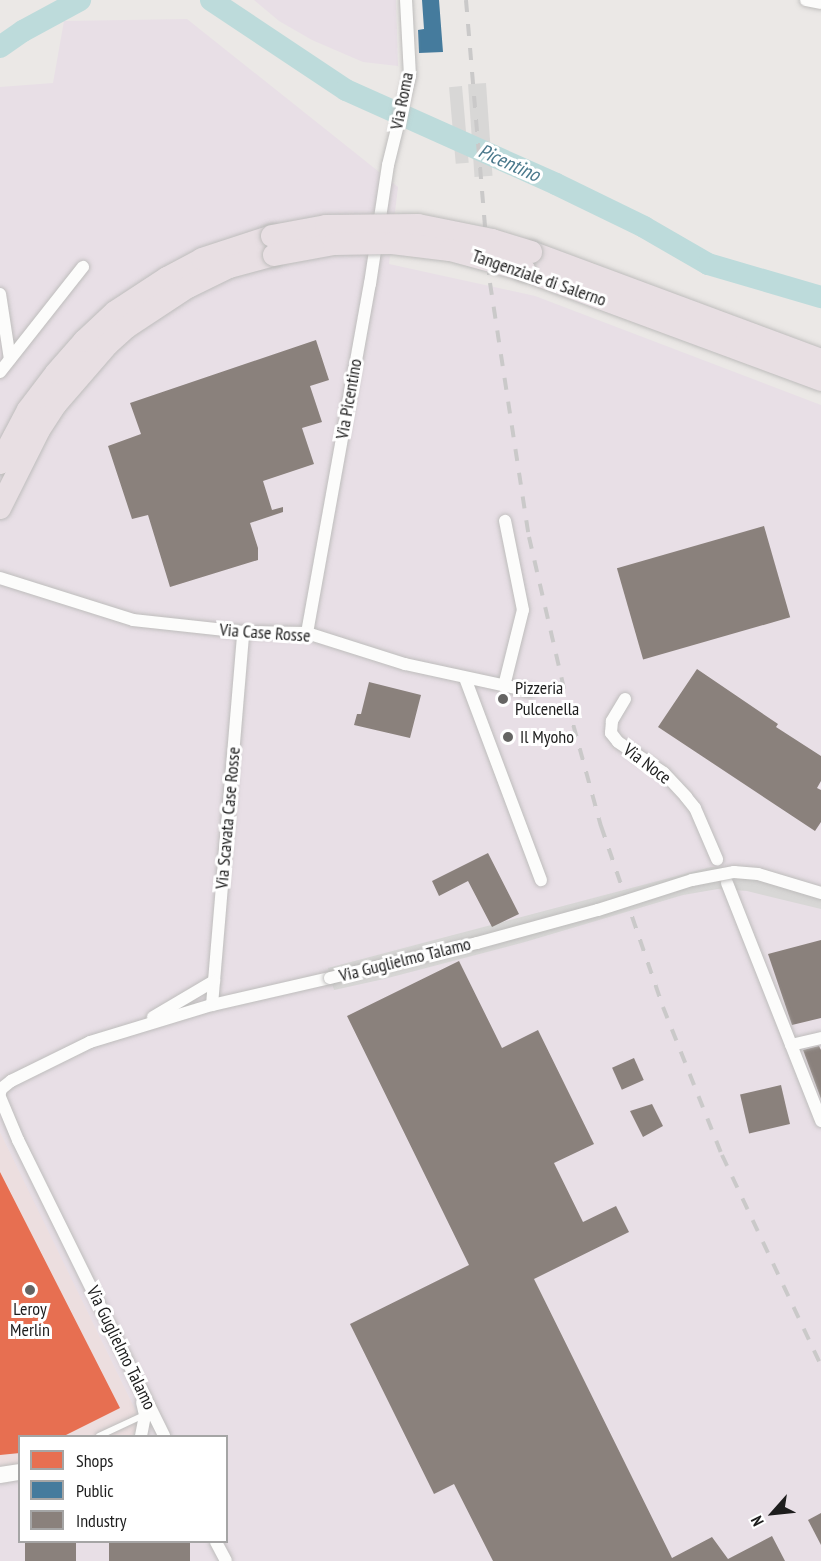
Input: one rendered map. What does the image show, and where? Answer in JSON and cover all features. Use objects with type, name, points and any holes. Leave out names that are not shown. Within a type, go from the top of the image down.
[{"type":"highway","name":"Tangenziale di Salerno","points":[[0,508],[45,422],[80,374],[127,327],[188,287],[273,245],[326,226],[418,225],[492,240],[528,261],[821,380]]},
{"type":"highway","name":"Tangenziale di Salerno","points":[[0,463],[28,410],[56,373],[84,341],[115,312],[167,278],[202,259],[273,245]]},
{"type":"highway","name":"Tangenziale di Salerno","points":[[528,261],[821,360]]},
{"type":"street","name":"Via Roma","points":[[388,165],[410,75],[406,0]]},
{"type":"street","points":[[806,0],[821,3]]},
{"type":"street","name":"Via Picentino","points":[[307,633],[370,284],[388,165]]},
{"type":"street","points":[[0,372],[83,267]]},
{"type":"street","points":[[0,294],[10,359]]},
{"type":"street","points":[[504,686],[523,610],[505,521]]},
{"type":"street","name":"Via Case Rosse","points":[[0,578],[133,621],[243,632],[307,633],[405,664],[530,691]]},
{"type":"street","name":"Via Scavata Case Rosse","points":[[212,1005],[243,632]]},
{"type":"street","points":[[465,678],[541,880]]},
{"type":"street","name":"Via Noce","points":[[625,699],[612,721],[611,733],[618,742],[664,773],[686,797],[695,808],[717,860]]},
{"type":"street","name":"Via Guglielmo Talamo","points":[[163,1435],[148,1413],[137,1380],[18,1140],[0,1095],[5,1085],[90,1041],[136,1027],[212,1005],[477,943],[598,910],[692,880],[734,872],[758,874],[821,893]]},
{"type":"street","points":[[727,883],[821,1121]]},
{"type":"street","points":[[136,1027],[214,981]]},
{"type":"street","points":[[791,1046],[821,1038]]},
{"type":"street","points":[[142,1435],[148,1413]]},
{"type":"street","points":[[0,1477],[18,1474]]},
{"type":"street","points":[[217,1543],[226,1561]]},
{"type":"lane","points":[[103,1435],[148,1413]]},
{"type":"lane","points":[[0,1470],[18,1467]]},
{"type":"shaded area","points":[[254,0],[396,0],[398,66],[363,62],[312,40],[279,21]]},
{"type":"shaded area","points":[[187,19],[398,187],[389,264],[535,296],[821,405],[821,1561],[0,1561],[0,1482],[18,1480],[18,1543],[228,1543],[228,1435],[148,1435],[0,1132],[0,87],[53,83],[64,21]]},
{"type":"shaded area","name":"Leroy Merlin","points":[[0,1132],[141,1417],[133,1435],[18,1435],[18,1465],[0,1468]]},
{"type":"pier","points":[[486,83],[492,176],[475,177],[468,84]]},
{"type":"pier","points":[[462,86],[469,163],[456,164],[449,87]]},
{"type":"pier","points":[[711,867],[754,869],[821,887],[821,909],[747,891],[718,889],[683,895],[525,942],[384,979],[334,990],[330,978],[328,968]]},
{"type":"building: Shops","name":"Leroy Merlin","points":[[0,1172],[120,1408],[66,1435],[18,1435],[18,1453],[0,1455]]},
{"type":"building: Public","points":[[422,0],[439,0],[443,52],[419,53],[418,30],[424,29]]},
{"type":"building: Industry","points":[[316,340],[329,380],[310,386],[322,422],[302,428],[314,464],[263,481],[272,510],[283,507],[283,512],[250,523],[258,548],[258,560],[170,587],[148,515],[132,519],[108,446],[141,434],[130,403]]},
{"type":"building: Industry","points":[[764,526],[790,617],[643,659],[617,568]]},
{"type":"building: Industry","points":[[697,669],[778,724],[776,727],[821,756],[821,781],[817,788],[821,790],[821,822],[815,831],[658,727]]},
{"type":"building: Industry","points":[[369,682],[421,695],[410,738],[354,725],[357,714],[361,714]]},
{"type":"building: Industry","points":[[488,853],[519,914],[492,927],[468,881],[439,896],[432,881]]},
{"type":"building: Industry","points":[[821,940],[821,1018],[792,1025],[768,954]]},
{"type":"building: Industry","points":[[459,961],[502,1048],[538,1030],[594,1144],[554,1163],[583,1222],[616,1206],[629,1232],[534,1279],[672,1558],[712,1537],[728,1559],[772,1536],[785,1561],[493,1561],[454,1484],[434,1494],[350,1324],[469,1265],[347,1016]]},
{"type":"building: Industry","points":[[819,1046],[821,1050],[821,1099],[803,1050]]},
{"type":"building: Industry","points":[[634,1058],[644,1080],[622,1090],[612,1068]]},
{"type":"building: Industry","points":[[781,1085],[790,1124],[749,1133],[740,1094]]},
{"type":"building: Industry","points":[[652,1104],[663,1126],[643,1137],[630,1111]]},
{"type":"building: Industry","points":[[821,1513],[821,1545],[808,1520]]},
{"type":"building: Industry","points":[[25,1543],[76,1543],[76,1561],[25,1561]]},
{"type":"building: Industry","points":[[109,1543],[190,1543],[190,1561],[109,1561]]},
{"type":"waterway","name":"Picentino","points":[[0,47],[23,31],[80,0]]},
{"type":"waterway","name":"Picentino","points":[[211,0],[346,90],[556,184],[644,227],[708,264],[821,297]]},
{"type":"railway","points":[[466,0],[490,283],[529,537],[567,702],[601,826],[663,1007],[722,1155],[821,1365]]},
{"type":"place","name":"Pizzeria Pulcenella","points":[[503,699]]},
{"type":"place","name":"Il Myoho","points":[[508,737]]},
{"type":"place","name":"Leroy Merlin","points":[[30,1290]]}]
